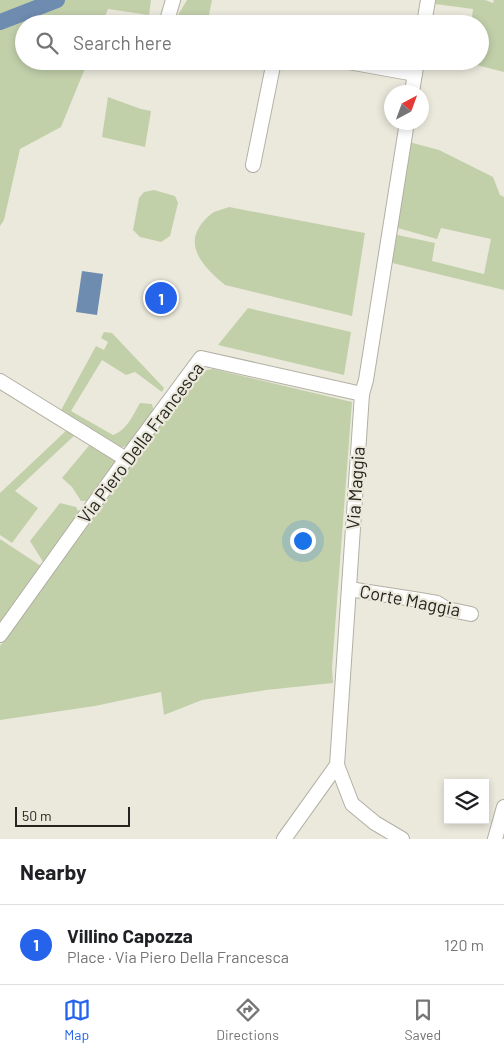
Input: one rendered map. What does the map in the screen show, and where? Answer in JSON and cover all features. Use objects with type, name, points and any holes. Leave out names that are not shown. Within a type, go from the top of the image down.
[{"type":"street","points":[[169,15],[173,0]]},
{"type":"street","points":[[426,15],[428,0]]},
{"type":"street","points":[[253,165],[272,70]]},
{"type":"street","points":[[413,85],[416,70]]},
{"type":"street","name":"Via Maggia","points":[[337,765],[362,394],[366,380],[406,130]]},
{"type":"street","name":"Via Piero Della Francesca","points":[[0,636],[126,459],[201,358],[362,394]]},
{"type":"street","points":[[0,381],[126,459]]},
{"type":"street","name":"Corte Maggia","points":[[349,589],[420,600],[472,614]]},
{"type":"street","points":[[284,839],[337,765]]},
{"type":"street","points":[[337,765],[352,804],[374,823],[402,839]]},
{"type":"street","points":[[495,839],[504,807]]},
{"type":"green space","points":[[0,0],[151,0],[149,15],[108,9],[106,15],[15,15],[15,70],[84,70],[61,127],[20,149],[4,220],[0,226]]},
{"type":"green space","points":[[187,0],[212,0],[209,15],[178,15]]},
{"type":"green space","points":[[436,0],[485,0],[493,3],[494,0],[504,0],[504,72],[489,68],[489,15],[472,15],[473,9],[435,4]]},
{"type":"green space","points":[[108,97],[151,111],[145,147],[102,137]]},
{"type":"green space","points":[[409,142],[439,150],[493,177],[500,195],[504,197],[504,290],[388,262],[393,234],[435,243],[432,261],[484,274],[491,239],[441,228],[437,239],[394,227]]},
{"type":"green space","points":[[154,190],[175,196],[178,203],[170,236],[161,242],[140,237],[133,230],[139,198],[144,192]]},
{"type":"green space","points":[[229,207],[365,233],[352,316],[225,285],[218,279],[205,266],[196,251],[196,235],[204,220],[214,212]]},
{"type":"green space","points":[[248,308],[351,332],[344,375],[218,345]]},
{"type":"green space","points":[[104,332],[112,333],[164,388],[162,392],[135,372],[126,375],[102,360],[71,411],[113,435],[126,426],[140,403],[152,404],[154,412],[128,445],[123,447],[119,447],[60,412],[96,346],[104,350],[108,342],[101,338]]},
{"type":"green space","points":[[213,369],[352,402],[332,668],[333,683],[266,690],[202,700],[164,715],[161,692],[95,706],[0,720],[0,646],[71,544],[198,371]]},
{"type":"green space","points":[[69,428],[77,433],[15,491],[38,508],[12,543],[0,535],[0,493]]},
{"type":"green space","points":[[92,442],[115,458],[116,462],[90,501],[81,501],[72,487],[62,478]]},
{"type":"green space","points":[[60,503],[76,507],[81,516],[45,565],[30,541]]},
{"type":"green space","points":[[0,539],[44,568],[0,625]]},
{"type":"water","points":[[82,271],[103,274],[97,315],[76,312]]},
{"type":"waterway","points":[[18,15],[57,0]]},
{"type":"waterway","points":[[0,22],[15,16]]},
{"type":"place","name":"Villino Capozza","points":[[161,298]]}]
